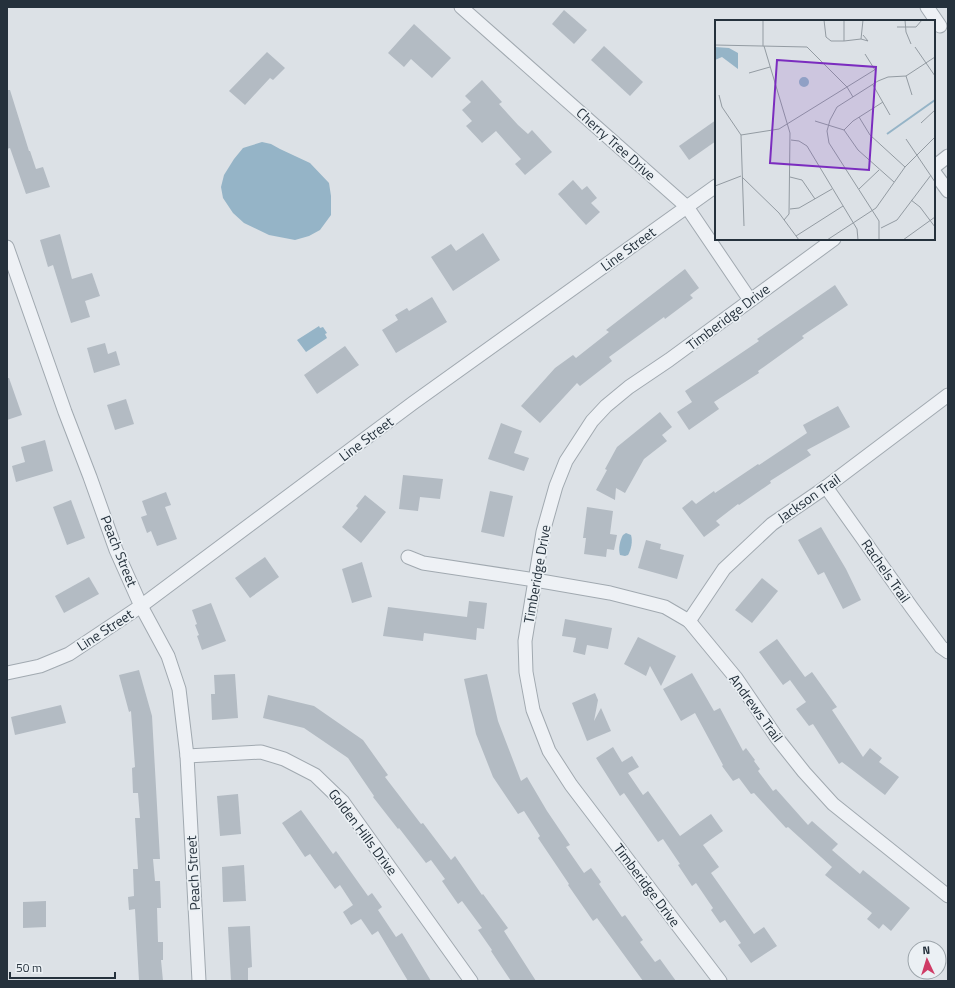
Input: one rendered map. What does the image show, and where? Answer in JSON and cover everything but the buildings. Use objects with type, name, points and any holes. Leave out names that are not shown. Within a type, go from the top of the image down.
[{"type":"street","name":"Cherry Tree Drive","points":[[461,7],[687,208],[750,300]]},
{"type":"street","points":[[927,7],[941,25]]},
{"type":"street","points":[[935,166],[948,156]]},
{"type":"street","points":[[935,173],[948,191]]},
{"type":"street","name":"Line Street","points":[[7,674],[40,666],[69,654],[141,606],[425,395],[715,187]]},
{"type":"street","name":"Timberidge Drive","points":[[720,981],[571,785],[545,744],[533,710],[526,672],[525,641],[534,580],[543,532],[556,486],[566,461],[592,421],[606,406],[629,387],[669,360],[833,240]]},
{"type":"street","name":"Peach Street","points":[[7,247],[60,399],[89,473],[116,550],[141,606],[168,656],[179,689],[187,756],[199,981]]},
{"type":"street","name":"Jackson Trail","points":[[689,621],[724,569],[772,524],[826,487],[948,395]]},
{"type":"street","name":"Rachels Trail","points":[[826,487],[912,608],[941,646],[948,652]]},
{"type":"street","name":"Andrews Trail","points":[[408,557],[423,563],[534,580],[610,594],[665,607],[689,621],[736,678],[777,738],[804,772],[833,804],[948,896]]},
{"type":"street","name":"Golden Hills Drive","points":[[187,756],[261,752],[284,759],[315,775],[343,802],[471,981]]},
{"type":"water","points":[[262,142],[271,144],[310,163],[329,183],[331,215],[320,230],[309,236],[295,240],[269,235],[244,223],[233,213],[223,198],[221,187],[224,175],[234,159],[243,148]]},
{"type":"water","points":[[319,326],[320,328],[323,327],[327,333],[325,334],[327,338],[306,352],[297,340]]},
{"type":"water","points":[[626,533],[631,535],[632,543],[628,555],[625,556],[620,555],[619,547],[623,535]]}]
